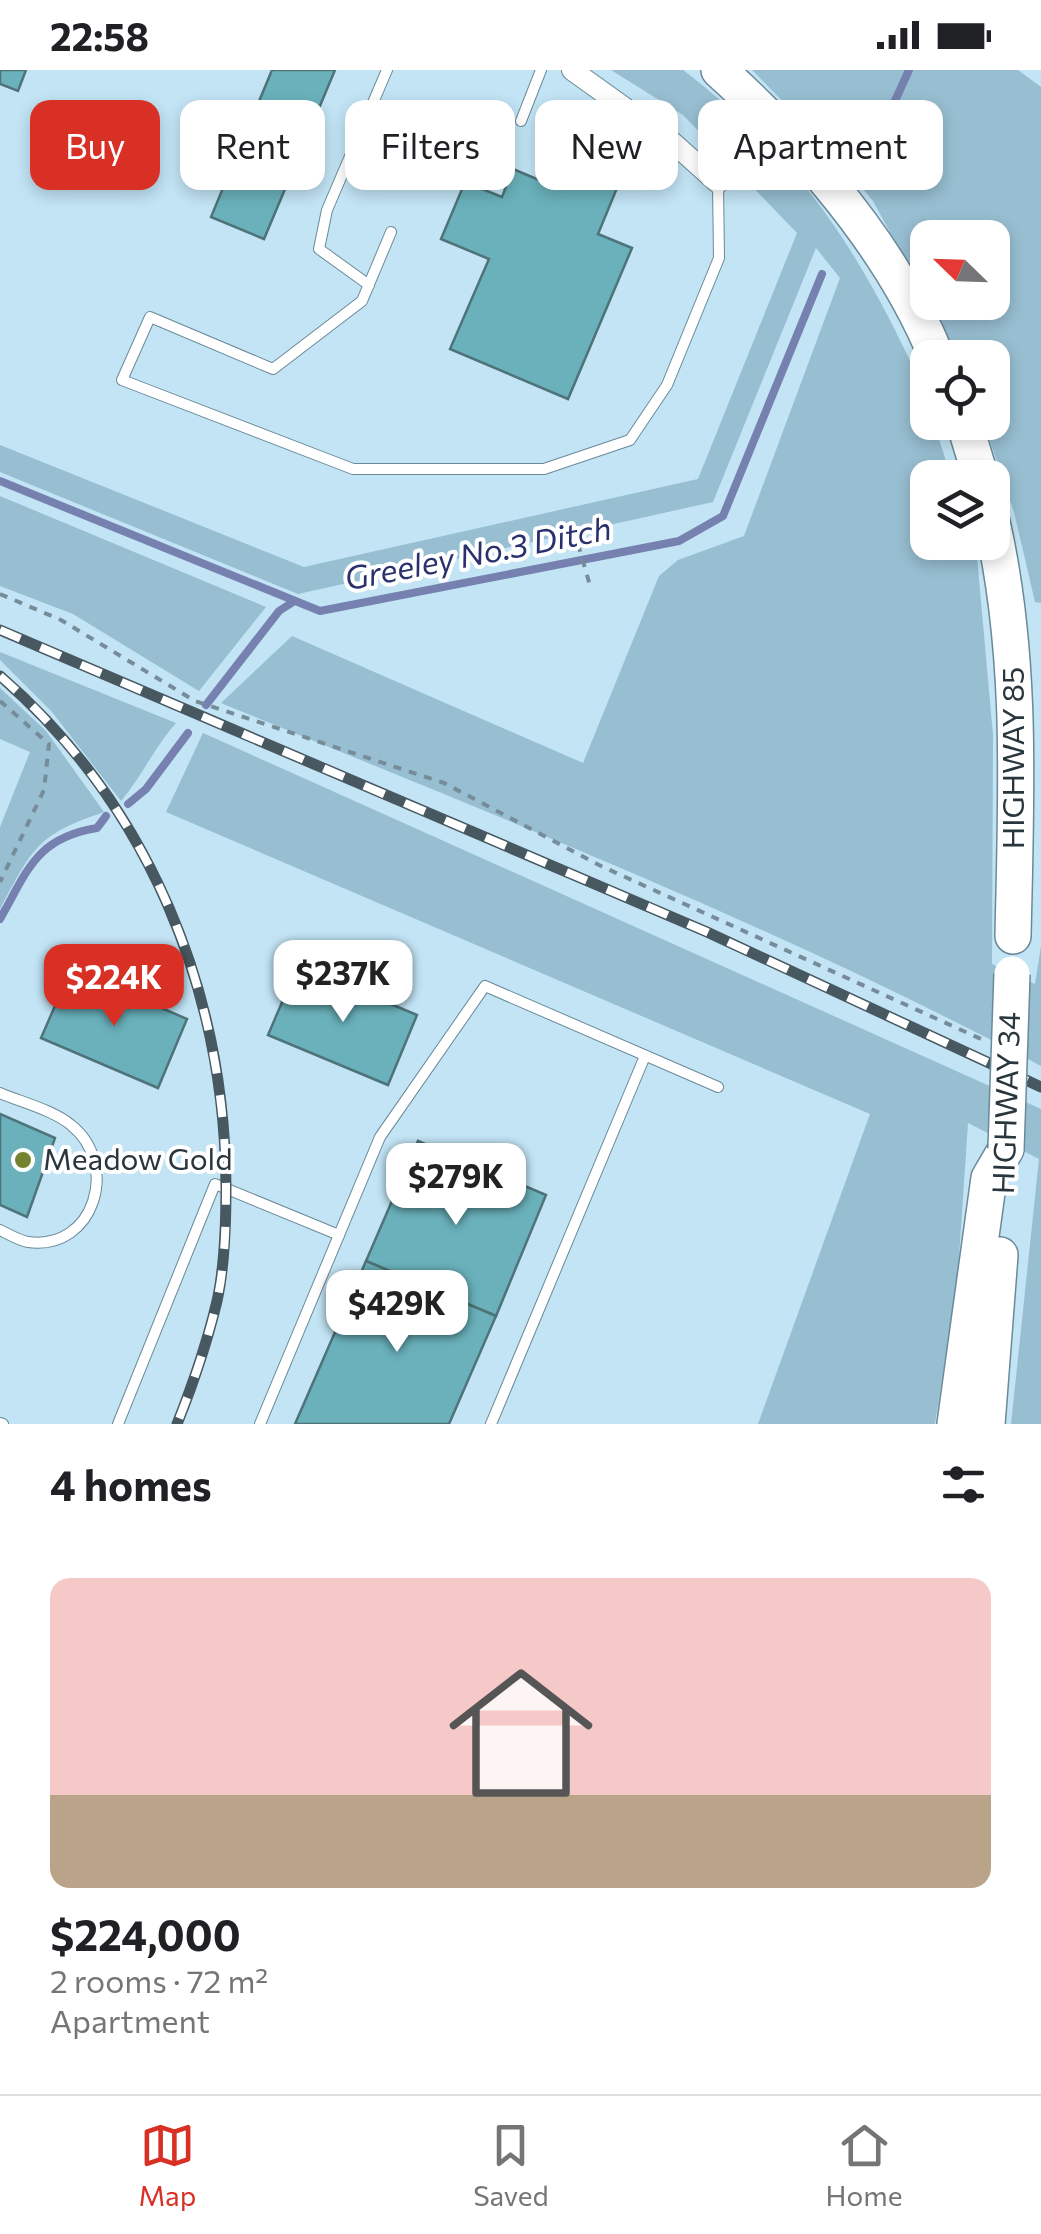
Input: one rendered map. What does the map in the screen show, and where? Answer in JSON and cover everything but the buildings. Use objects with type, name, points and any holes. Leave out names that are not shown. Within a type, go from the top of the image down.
[{"type":"highway","points":[[720,70],[794,142],[860,226],[926,340]]},
{"type":"highway","name":"HIGHWAY 85","points":[[998,560],[1012,640],[1017,744],[1013,936]]},
{"type":"highway","name":"HIGHWAY 34","points":[[987,1424],[1006,1150],[1013,936],[1034,860],[1041,784]]},
{"type":"highway","points":[[955,1424],[989,1178],[1006,1150]]},
{"type":"street","points":[[572,70],[698,165]]},
{"type":"lane","points":[[369,285],[319,249],[326,210],[386,70]]},
{"type":"lane","points":[[521,121],[542,70]]},
{"type":"lane","points":[[391,232],[362,301],[273,369],[150,317],[122,380],[353,469],[544,469],[557,465],[630,440],[667,385],[720,258],[718,190]]},
{"type":"lane","points":[[260,1424],[380,1137],[485,986],[718,1088]]},
{"type":"lane","points":[[492,1424],[645,1056]]},
{"type":"lane","points":[[0,1093],[70,1124],[94,1156],[100,1180],[80,1228],[64,1237],[28,1242],[0,1230]]},
{"type":"lane","points":[[118,1424],[215,1184],[339,1234]]},
{"type":"path","points":[[578,544],[591,589]]},
{"type":"path","points":[[0,594],[61,620],[196,701],[444,784],[600,866],[991,1044]]},
{"type":"path","points":[[0,701],[48,744],[44,790],[0,882]]},
{"type":"shaded area","points":[[611,70],[683,70],[720,100],[698,100],[698,131],[678,112],[678,100],[659,100]]},
{"type":"shaded area","points":[[752,70],[1018,70],[1041,87],[1041,603],[1035,602],[1010,500],[1010,460],[996,460],[990,440],[1010,440],[1010,340],[949,340],[938,320],[1010,320],[1010,220],[910,220],[910,270],[864,190],[943,190],[943,100],[782,100]]},
{"type":"shaded area","points":[[755,190],[807,190],[852,253],[910,361],[910,440],[939,440],[946,460],[910,460],[910,560],[977,560],[993,735],[992,964],[1035,984],[1041,946],[1041,1066],[738,919],[221,703],[292,636],[583,763],[659,576],[678,560],[744,536],[840,278],[816,248],[713,502],[298,594],[0,472],[0,445],[304,567],[698,479],[797,233]]},
{"type":"shaded area","points":[[0,496],[266,607],[199,691],[73,614],[0,586]]},
{"type":"shaded area","points":[[0,652],[176,723],[121,801],[52,712],[0,660]]},
{"type":"shaded area","points":[[0,688],[46,731],[104,812],[64,828],[39,846],[0,909],[0,827],[30,752],[0,739]]},
{"type":"shaded area","points":[[203,733],[1041,1109],[1041,1424],[1011,1424],[1039,1159],[968,1123],[957,1287],[935,1424],[758,1424],[870,1114],[166,812]]},
{"type":"waterway","name":"Greeley No.3 Ditch","points":[[895,100],[909,70]]},
{"type":"waterway","name":"Greeley No.3 Ditch","points":[[0,481],[320,611],[679,541],[723,516],[822,274]]},
{"type":"waterway","points":[[206,705],[279,611],[293,602]]},
{"type":"waterway","points":[[128,804],[146,789],[188,733]]},
{"type":"waterway","points":[[0,919],[27,871],[47,848],[76,833],[97,828],[106,816]]},
{"type":"railway","points":[[0,630],[707,932],[1041,1087]]},
{"type":"railway","points":[[0,676],[52,727],[98,783],[137,843],[168,907],[193,974],[211,1043],[222,1114],[226,1187],[223,1259],[209,1332],[177,1424]]},
{"type":"place","name":"Meadow Gold","points":[[23,1160]]}]
